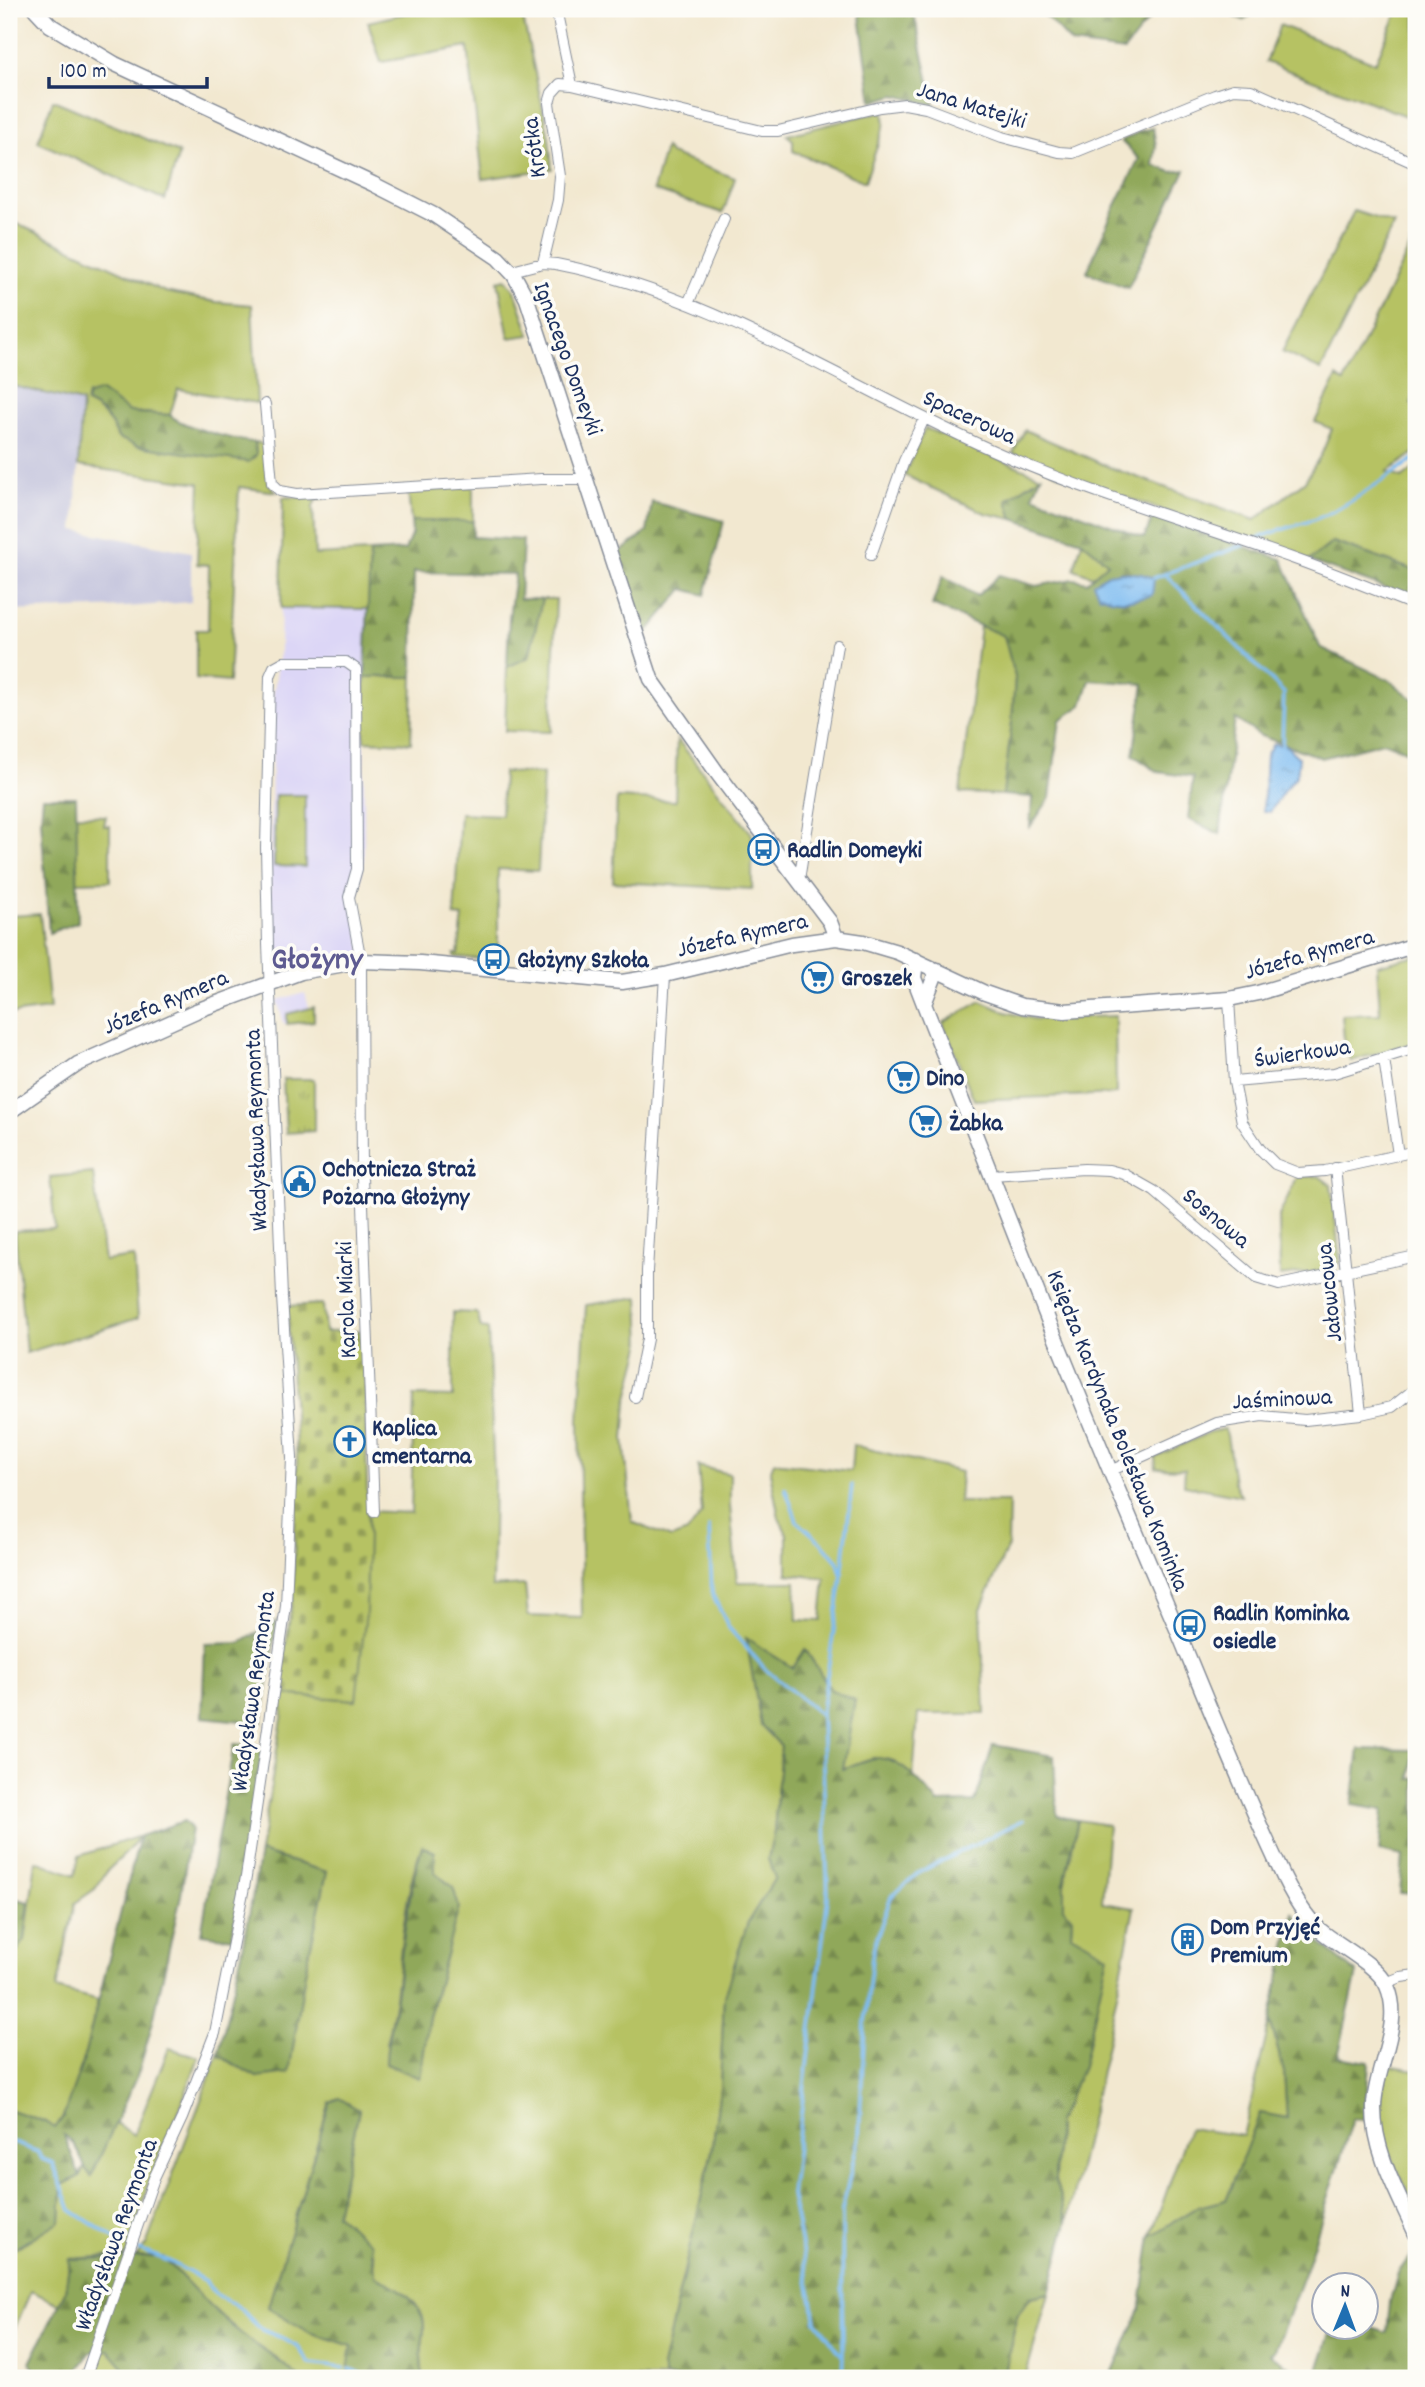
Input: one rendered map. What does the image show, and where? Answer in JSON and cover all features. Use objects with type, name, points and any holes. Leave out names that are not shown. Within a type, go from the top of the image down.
[{"type":"street","name":"Ignacego Domeyki","points":[[35,9],[50,25],[116,64],[434,215],[512,271],[527,299],[651,679],[718,774],[830,922],[836,938]]},
{"type":"street","points":[[556,9],[572,85]]},
{"type":"street","name":"Krótka","points":[[543,263],[558,200],[560,176],[549,103],[552,93],[560,84],[572,85]]},
{"type":"street","name":"Jana Matejki","points":[[572,85],[762,131],[778,131],[880,107],[905,104],[926,108],[1002,136],[1059,152],[1073,152],[1233,89],[1251,90],[1416,164]]},
{"type":"street","points":[[688,304],[724,219]]},
{"type":"street","name":"Spacerowa","points":[[512,271],[543,263],[579,268],[654,291],[770,340],[924,419],[1072,483],[1294,559],[1416,606]]},
{"type":"street","points":[[265,404],[272,483],[280,491],[297,494],[504,481],[587,479]]},
{"type":"street","points":[[871,555],[904,461],[924,419]]},
{"type":"street","points":[[799,880],[837,645]]},
{"type":"street","name":"Karola Miarki","points":[[269,982],[266,848],[270,676],[274,667],[283,663],[346,662],[356,669],[357,869],[349,897],[361,961],[362,1177],[373,1512]]},
{"type":"street","name":"Józefa Rymera","points":[[9,1112],[78,1064],[197,1011],[269,982],[315,969],[361,961],[447,965],[622,982],[665,975],[792,944],[836,938],[884,947],[985,993],[1041,1010],[1152,1006],[1229,999],[1258,993],[1416,945]]},
{"type":"street","name":"Księdza Kardynała Bolesława Kominka","points":[[916,960],[914,978],[923,1004],[1110,1471],[1198,1681],[1290,1888],[1316,1927],[1369,1966],[1387,1983]]},
{"type":"street","points":[[923,1004],[937,970]]},
{"type":"street","points":[[635,1397],[647,1339],[647,1271],[665,975]]},
{"type":"street","name":"Władysława Reymonta","points":[[85,2378],[154,2178],[182,2118],[215,2033],[246,1877],[274,1697],[289,1573],[292,1458],[282,1308],[269,982]]},
{"type":"street","points":[[1229,999],[1234,1082],[1242,1122],[1259,1149],[1275,1164],[1298,1173],[1416,1151]]},
{"type":"street","name":"Świerkowa","points":[[1234,1082],[1334,1073],[1416,1048]]},
{"type":"street","points":[[1384,1059],[1398,1155]]},
{"type":"street","name":"Jałowcowa","points":[[1335,1168],[1361,1414]]},
{"type":"street","name":"Sosnowa","points":[[992,1175],[1084,1169],[1109,1170],[1124,1174],[1154,1191],[1256,1278],[1279,1285],[1416,1256]]},
{"type":"street","name":"Jaśminowa","points":[[1110,1471],[1217,1423],[1262,1416],[1305,1420],[1361,1414],[1392,1407],[1416,1388]]},
{"type":"street","points":[[1416,1975],[1387,1983],[1392,2003],[1392,2023],[1375,2083],[1374,2109],[1377,2139],[1392,2182],[1416,2234]]},
{"type":"shaded area","points":[[9,385],[82,402],[74,530],[191,552],[191,602],[9,611]]},
{"type":"shaded area","points":[[281,608],[369,609],[364,712],[364,862],[356,905],[362,954],[273,972],[270,897],[273,697],[280,651]]},
{"type":"shaded area","points":[[305,993],[309,1008],[314,1007],[314,1021],[284,1024],[277,1000]]},
{"type":"green space","points":[[424,9],[521,9],[549,137],[552,169],[483,179],[468,47],[381,62],[368,22]]},
{"type":"green space","points":[[859,9],[913,9],[934,105],[895,95],[872,102]]},
{"type":"green space","points":[[1032,9],[1149,9],[1150,18],[1124,51],[1072,44],[1045,15]]},
{"type":"green space","points":[[1216,9],[1258,9],[1258,10],[1244,20]]},
{"type":"green space","points":[[1399,9],[1416,9],[1416,120],[1266,62],[1280,25],[1375,63]]},
{"type":"green space","points":[[53,100],[179,153],[165,200],[38,142]]},
{"type":"green space","points":[[883,111],[885,123],[865,182],[793,151],[793,140],[787,135]]},
{"type":"green space","points":[[1153,128],[1156,146],[1153,165],[1172,172],[1185,170],[1128,288],[1087,272],[1139,159],[1121,141]]},
{"type":"green space","points":[[665,148],[670,154],[735,178],[723,213],[653,190]]},
{"type":"green space","points":[[1354,211],[1394,224],[1321,370],[1282,352]]},
{"type":"green space","points":[[9,220],[165,292],[216,302],[252,305],[257,403],[178,389],[170,415],[129,412],[116,403],[86,403],[106,417],[118,438],[256,455],[255,442],[263,447],[269,484],[276,492],[239,487],[229,682],[196,679],[196,630],[208,630],[209,565],[197,564],[200,483],[78,466],[82,402],[9,385]]},
{"type":"green space","points":[[1416,235],[1416,392],[1411,404],[1416,406],[1416,452],[1387,472],[1402,478],[1416,467],[1416,571],[1333,542],[1309,561],[1061,475],[1013,453],[1025,430],[1109,467],[1255,520],[1305,481],[1322,453],[1332,429],[1315,422],[1337,377],[1344,382]]},
{"type":"green space","points":[[506,279],[515,291],[530,335],[509,338],[498,281]]},
{"type":"green space","points":[[101,391],[129,412],[170,415],[185,424],[211,433],[255,442],[256,455],[249,462],[137,446],[118,438],[106,417],[86,403],[88,395]]},
{"type":"green space","points":[[925,428],[1041,476],[1007,500],[1013,519],[985,513],[904,475]]},
{"type":"green space","points":[[1041,476],[1033,496],[1144,538],[1153,517],[1282,559],[1320,647],[1389,680],[1416,701],[1416,755],[1383,742],[1322,758],[1261,736],[1235,719],[1220,834],[1188,819],[1193,777],[1158,772],[1133,755],[1144,684],[1090,680],[1082,705],[1060,720],[1050,798],[1030,827],[1032,797],[1003,795],[1015,677],[1004,636],[932,605],[943,576],[977,596],[999,575],[1036,586],[1074,579],[1087,582],[1108,563],[1082,541],[1013,519],[1007,500]]},
{"type":"green space","points":[[473,486],[473,521],[411,521],[408,492]]},
{"type":"green space","points":[[283,497],[326,498],[316,500],[313,506],[315,555],[370,552],[369,609],[281,608]]},
{"type":"green space","points":[[652,502],[724,521],[705,595],[683,589],[644,636],[619,553],[647,532]]},
{"type":"green space","points":[[411,521],[473,521],[473,537],[523,540],[520,599],[542,599],[529,657],[507,667],[509,618],[515,574],[414,572],[413,677],[365,677],[370,552],[405,550],[412,533]]},
{"type":"green space","points":[[1082,541],[1109,563],[1093,576],[1074,569]]},
{"type":"green space","points":[[1333,542],[1416,571],[1416,599],[1309,561]]},
{"type":"green space","points":[[542,599],[556,599],[551,732],[505,731],[507,667],[529,657]]},
{"type":"green space","points":[[980,626],[1004,635],[1015,677],[1003,795],[960,793]]},
{"type":"green space","points":[[365,677],[413,677],[411,743],[364,741]]},
{"type":"green space","points":[[677,739],[752,834],[752,889],[613,882],[617,798],[675,801]]},
{"type":"green space","points":[[503,772],[543,774],[538,871],[498,869],[498,960],[454,957],[454,954],[458,954],[463,917],[454,916],[460,813],[501,815]]},
{"type":"green space","points":[[275,795],[305,795],[305,867],[274,866]]},
{"type":"green space","points":[[43,797],[76,797],[78,922],[49,933],[41,819]]},
{"type":"green space","points":[[75,815],[106,816],[104,826],[110,826],[110,881],[77,882]]},
{"type":"green space","points":[[40,914],[50,1009],[9,1014],[9,916]]},
{"type":"green space","points":[[1416,955],[1416,1042],[1351,1061],[1344,1039],[1342,1015],[1380,1014],[1377,965]]},
{"type":"green space","points":[[981,1001],[1006,1012],[1034,1019],[1115,1016],[1116,1094],[974,1100],[943,1023]]},
{"type":"green space","points":[[314,1007],[314,1021],[287,1024],[287,1014]]},
{"type":"green space","points":[[283,1079],[314,1079],[314,1131],[286,1133]]},
{"type":"green space","points":[[93,1173],[104,1261],[134,1257],[138,1318],[26,1353],[15,1231],[55,1229],[50,1177]]},
{"type":"green space","points":[[1319,1176],[1331,1185],[1340,1259],[1337,1265],[1322,1271],[1280,1276],[1279,1216],[1297,1177]]},
{"type":"green space","points":[[639,1297],[641,1346],[627,1402],[624,1439],[632,1522],[671,1538],[688,1532],[702,1513],[698,1466],[730,1474],[737,1582],[795,1582],[797,1620],[821,1621],[825,1578],[787,1574],[787,1534],[779,1518],[770,1472],[774,1462],[851,1471],[853,1445],[961,1472],[959,1502],[1009,1502],[1008,1546],[981,1609],[985,1714],[918,1714],[913,1778],[891,1760],[872,1758],[842,1769],[855,1700],[831,1690],[806,1650],[793,1668],[747,1639],[761,1725],[781,1746],[774,1832],[768,1859],[775,1878],[748,1922],[724,1997],[720,2087],[712,2151],[662,2367],[665,2378],[424,2378],[421,2352],[424,2321],[420,2311],[399,2289],[375,2276],[374,2253],[336,2214],[359,2110],[339,2098],[330,2102],[268,2307],[309,2332],[353,2346],[348,2370],[350,2378],[300,2378],[271,2354],[247,2339],[210,2306],[163,2257],[136,2257],[146,2245],[218,2055],[257,2077],[305,1973],[327,1872],[260,1852],[283,1713],[279,1694],[356,1700],[366,1511],[411,1513],[414,1396],[453,1397],[453,1312],[477,1313],[481,1328],[488,1329],[494,1478],[492,1587],[525,1585],[528,1616],[582,1618],[579,1421],[586,1305]],"holes":[[[422,1846],[435,1873],[453,1887],[449,1944],[429,2017],[420,2078],[386,2043],[409,1894]]]},
{"type":"green space","points":[[323,1304],[325,1332],[364,1331],[368,1535],[366,1612],[356,1700],[279,1694],[293,1594],[297,1461],[287,1306]]},
{"type":"green space","points":[[1224,1429],[1234,1482],[1241,1496],[1184,1485],[1185,1469],[1156,1468],[1155,1457],[1210,1432]]},
{"type":"green space","points":[[277,1621],[262,1723],[202,1717],[205,1644],[240,1643]]},
{"type":"green space","points":[[746,1638],[793,1668],[805,1649],[831,1690],[855,1700],[843,1769],[875,1758],[884,1759],[910,1773],[938,1803],[975,1802],[993,1745],[1054,1756],[1057,1816],[1078,1820],[1064,1884],[1064,1908],[1072,1918],[1071,1934],[1108,1955],[1083,2067],[1057,2122],[1055,2179],[1067,2222],[1049,2293],[1031,2297],[1017,2315],[1004,2378],[665,2378],[662,2367],[712,2151],[720,2087],[724,1997],[748,1922],[775,1878],[768,1859],[774,1832],[781,1746],[761,1725]]},
{"type":"green space","points":[[234,1744],[263,1746],[232,1938],[201,1934]]},
{"type":"green space","points":[[1359,1749],[1414,1750],[1410,1777],[1416,1778],[1416,1894],[1400,1893],[1403,1856],[1379,1851],[1383,1810],[1352,1805]]},
{"type":"green space","points":[[1078,1820],[1108,1825],[1102,1903],[1134,1908],[1105,2054],[1067,2222],[1055,2180],[1057,2122],[1083,2067],[1071,1933],[1072,1918],[1064,1908],[1064,1884]]},
{"type":"green space","points":[[184,1821],[191,1828],[181,1895],[139,2071],[91,2177],[73,2143],[64,2135],[80,2176],[62,2185],[60,2221],[9,2252],[11,2110],[46,2122],[55,2128],[63,2117],[83,2061],[140,1836]]},
{"type":"green space","points":[[140,1836],[108,1870],[95,1889],[75,1903],[56,1989],[98,2000],[82,2067],[63,2115],[55,2129],[46,2122],[10,2111],[9,2115],[9,1962],[25,1940],[36,1861],[75,1875],[79,1856]]},
{"type":"green space","points":[[422,1846],[435,1852],[435,1873],[453,1887],[459,1907],[429,2017],[420,2078],[386,2064],[407,1917]]},
{"type":"green space","points":[[260,1852],[327,1872],[305,1973],[289,2073],[257,2077],[218,2055],[245,1939]]},
{"type":"green space","points":[[9,1897],[29,1902],[25,1940],[9,1962]]},
{"type":"green space","points":[[1293,1913],[1312,1937],[1357,1973],[1338,2057],[1369,2062],[1365,2119],[1353,2119],[1307,2265],[1275,2350],[1270,2354],[1296,2371],[1316,2376],[1327,2342],[1380,2342],[1380,2331],[1387,2333],[1390,2302],[1398,2273],[1416,2248],[1416,2378],[1110,2378],[1140,2310],[1151,2236],[1198,2207],[1226,2200],[1260,2113],[1287,2118],[1284,2072],[1270,2021]]},
{"type":"green space","points":[[1270,2021],[1284,2072],[1287,2118],[1260,2114],[1226,2200],[1198,2207],[1151,2236],[1189,2128],[1243,2136]]},
{"type":"green space","points":[[169,2048],[199,2057],[148,2184],[128,2255],[70,2259],[65,2292],[59,2304],[31,2291],[9,2341],[9,2252],[60,2221],[62,2185],[80,2176],[84,2167],[91,2176],[114,2122],[134,2135]]},
{"type":"green space","points":[[1386,2065],[1416,2070],[1416,2209],[1386,2147],[1378,2106]]},
{"type":"green space","points":[[339,2098],[359,2110],[336,2214],[371,2243],[375,2276],[399,2289],[413,2301],[420,2312],[424,2322],[421,2364],[424,2378],[350,2378],[348,2370],[352,2346],[309,2332],[268,2307],[330,2102]]},
{"type":"green space","points":[[163,2257],[225,2320],[300,2378],[133,2378],[109,2350],[91,2352],[71,2378],[40,2378],[30,2363],[65,2292],[70,2259]]},
{"type":"green space","points":[[1049,2293],[1025,2378],[1004,2378],[1017,2315],[1031,2297]]},
{"type":"green space","points":[[110,2349],[133,2378],[94,2378],[104,2350]]},
{"type":"water","points":[[1121,572],[1154,578],[1152,595],[1126,600],[1099,595],[1093,583],[1109,574]]},
{"type":"water","points":[[1273,744],[1286,746],[1299,758],[1297,775],[1270,812],[1263,811],[1266,755]]},
{"type":"waterway","points":[[1251,542],[1331,512],[1416,458]]},
{"type":"waterway","points":[[1154,578],[1244,545]]},
{"type":"waterway","points":[[1165,574],[1284,693],[1282,746]]},
{"type":"waterway","points":[[842,2378],[843,2357],[816,2321],[791,2194],[828,1897],[821,1715],[841,1583],[852,1485]]},
{"type":"waterway","points":[[785,1488],[797,1521],[822,1543],[838,1562],[841,1573]]},
{"type":"waterway","points":[[709,1527],[712,1593],[729,1628],[766,1670],[821,1715]]},
{"type":"waterway","points":[[843,2355],[842,2210],[859,2136],[865,2022],[873,1949],[891,1897],[918,1873],[1023,1820]]},
{"type":"waterway","points":[[9,2141],[38,2152],[42,2159],[53,2163],[71,2210],[121,2243]]},
{"type":"waterway","points":[[139,2250],[169,2261],[205,2281],[218,2297],[235,2304],[262,2330],[298,2347],[310,2364],[344,2368]]},
{"type":"waterway","points":[[349,2369],[366,2378]]},
{"type":"place","name":"Radlin Domeyki","points":[[764,849]]},
{"type":"place","name":"Głożyny Szkoła","points":[[494,959]]},
{"type":"place","name":"Groszek","points":[[818,977]]},
{"type":"place","name":"Dino","points":[[903,1077]]},
{"type":"place","name":"Żabka","points":[[926,1122]]},
{"type":"place","name":"Ochotnicza Straż Pożarna Głożyny","points":[[299,1182]]},
{"type":"place","name":"Kaplica cmentarna","points":[[349,1441]]},
{"type":"place","name":"Radlin Kominka osiedle","points":[[1190,1626]]},
{"type":"place","name":"Dom Przyjęć Premium","points":[[1187,1940]]},
{"type":"district","name":"Głożyny","points":[[317,957]]}]
